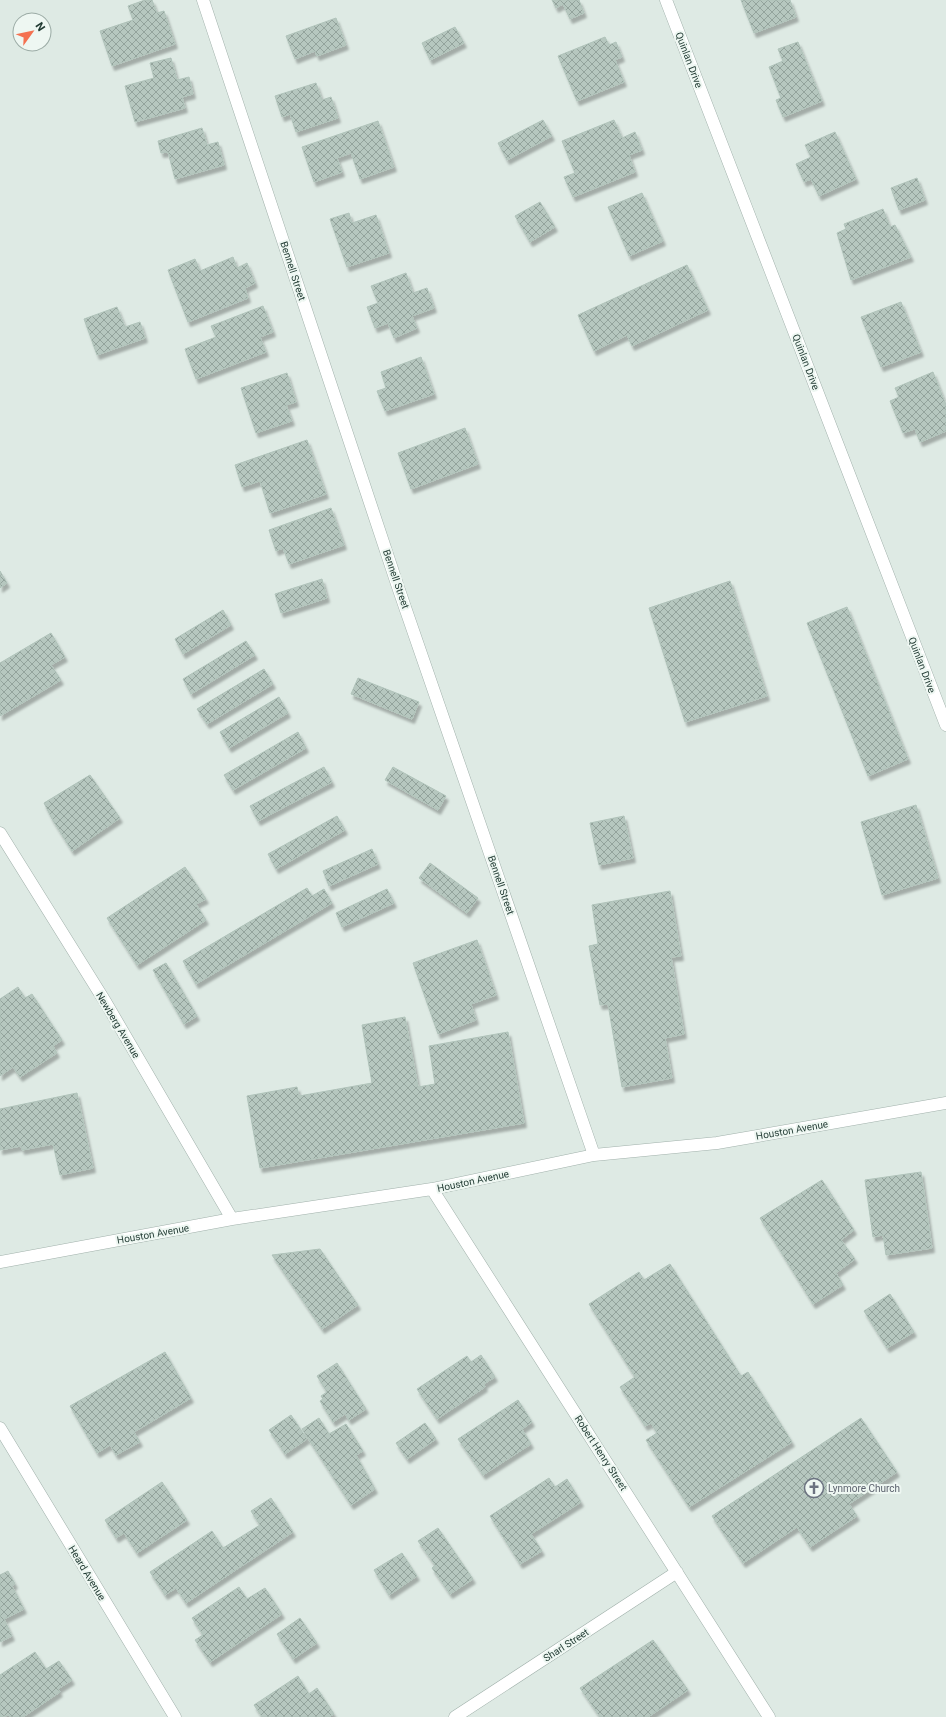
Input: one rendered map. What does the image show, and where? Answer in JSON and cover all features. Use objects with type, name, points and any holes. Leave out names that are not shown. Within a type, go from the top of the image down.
[{"type":"street","name":"Bennell Street","points":[[203,0],[398,587],[594,1156]]},
{"type":"street","name":"Quinlan Drive","points":[[666,0],[946,725]]},
{"type":"street","name":"Newberg Avenue","points":[[0,833],[106,1003],[232,1219]]},
{"type":"street","name":"Houston Avenue","points":[[0,1262],[232,1219],[432,1189],[594,1156],[717,1143],[946,1103]]},
{"type":"street","name":"Robert Henry Street","points":[[432,1189],[768,1717]]},
{"type":"street","name":"Heard Avenue","points":[[0,1428],[174,1717]]},
{"type":"street","name":"Sharl Street","points":[[455,1717],[677,1572]]},
{"type":"building","points":[[145,0],[152,0],[157,13],[164,11],[175,44],[112,66],[100,31],[133,20],[128,6]]},
{"type":"building","points":[[552,0],[579,0],[584,13],[570,19],[563,4],[556,8]]},
{"type":"building","points":[[741,0],[790,0],[796,17],[754,33]]},
{"type":"building","points":[[336,18],[346,45],[317,56],[315,51],[295,59],[286,36]]},
{"type":"building","points":[[455,27],[464,43],[430,60],[422,43]]},
{"type":"building","points":[[605,37],[609,45],[616,42],[622,57],[615,60],[624,82],[577,101],[558,56]]},
{"type":"building","points":[[798,42],[822,101],[783,117],[776,100],[781,98],[769,67],[783,61],[778,49]]},
{"type":"building","points":[[171,58],[177,80],[189,77],[193,94],[182,97],[185,108],[135,122],[125,86],[154,78],[150,63]]},
{"type":"building","points":[[316,83],[322,100],[331,97],[338,118],[296,132],[290,114],[282,117],[275,96]]},
{"type":"building","points":[[543,120],[552,136],[507,160],[498,143]]},
{"type":"building","points":[[614,120],[622,138],[635,132],[642,150],[629,155],[635,172],[573,197],[564,177],[575,173],[562,141]]},
{"type":"building","points":[[378,121],[394,167],[360,179],[351,153],[337,158],[342,172],[314,182],[302,147]]},
{"type":"building","points":[[202,128],[207,145],[218,142],[224,165],[175,179],[168,152],[161,153],[158,141]]},
{"type":"building","points":[[835,132],[856,179],[819,196],[811,179],[804,182],[796,164],[811,157],[805,145]]},
{"type":"building","points":[[917,178],[925,200],[899,210],[891,188]]},
{"type":"building","points":[[642,193],[663,241],[629,256],[608,207]]},
{"type":"building","points":[[540,202],[555,227],[530,242],[515,216]]},
{"type":"building","points":[[883,209],[890,227],[895,225],[911,257],[851,280],[837,233],[846,229],[844,224]]},
{"type":"building","points":[[349,213],[352,223],[376,215],[389,253],[347,267],[330,219]]},
{"type":"building","points":[[233,257],[237,268],[247,263],[255,283],[245,288],[248,298],[188,322],[168,270],[195,259],[200,271]]},
{"type":"building","points":[[687,265],[708,310],[632,346],[627,335],[594,351],[578,315]]},
{"type":"building","points":[[406,273],[413,293],[427,288],[434,308],[412,316],[417,328],[394,338],[388,323],[375,328],[367,307],[378,303],[371,286]]},
{"type":"building","points":[[901,302],[921,352],[881,367],[861,317]]},
{"type":"building","points":[[263,306],[273,332],[260,337],[266,352],[196,379],[185,349],[216,337],[211,326]]},
{"type":"building","points":[[117,307],[125,327],[140,322],[145,338],[97,355],[84,319]]},
{"type":"building","points":[[421,357],[434,394],[385,411],[377,391],[386,388],[381,372]]},
{"type":"building","points":[[933,372],[946,405],[946,431],[920,442],[915,429],[903,433],[890,401],[899,397],[895,388]]},
{"type":"building","points":[[287,373],[296,402],[286,405],[292,421],[256,433],[241,388]]},
{"type":"building","points":[[465,428],[478,464],[411,489],[398,453]]},
{"type":"building","points":[[307,440],[326,494],[270,513],[260,481],[242,487],[235,465]]},
{"type":"building","points":[[331,508],[344,545],[289,564],[283,548],[276,551],[269,530]]},
{"type":"building","points":[[0,571],[7,583],[0,588]]},
{"type":"building","points":[[322,579],[327,598],[281,613],[275,594]]},
{"type":"building","points":[[730,581],[767,696],[685,722],[649,608]]},
{"type":"building","points":[[847,607],[908,759],[868,776],[807,623]]},
{"type":"building","points":[[223,610],[231,625],[183,654],[175,639]]},
{"type":"building","points":[[51,633],[65,657],[51,665],[61,680],[0,716],[0,663]]},
{"type":"building","points":[[246,641],[255,655],[191,694],[183,679]]},
{"type":"building","points":[[264,669],[273,684],[207,724],[197,709]]},
{"type":"building","points":[[358,678],[419,702],[412,719],[351,694]]},
{"type":"building","points":[[279,697],[288,713],[229,748],[220,732]]},
{"type":"building","points":[[298,732],[306,748],[233,790],[224,775]]},
{"type":"building","points":[[324,767],[332,782],[258,821],[250,806]]},
{"type":"building","points":[[393,767],[446,796],[438,810],[385,780]]},
{"type":"building","points":[[90,775],[120,818],[72,851],[44,803]]},
{"type":"building","points":[[916,805],[938,878],[882,895],[861,822]]},
{"type":"building","points":[[337,816],[345,830],[276,869],[268,854]]},
{"type":"building","points":[[624,816],[633,858],[599,865],[590,823]]},
{"type":"building","points":[[372,849],[378,864],[329,886],[323,871]]},
{"type":"building","points":[[430,863],[478,898],[467,913],[419,878]]},
{"type":"building","points":[[185,867],[206,899],[196,904],[206,920],[137,965],[107,918]]},
{"type":"building","points":[[307,888],[312,896],[324,889],[332,903],[196,984],[183,961]]},
{"type":"building","points":[[387,889],[394,903],[342,927],[336,913]]},
{"type":"building","points":[[670,891],[681,956],[671,957],[684,1034],[665,1038],[672,1078],[622,1087],[608,1004],[600,1005],[589,946],[598,944],[592,905]]},
{"type":"building","points":[[477,940],[496,995],[471,1004],[476,1020],[438,1034],[413,963]]},
{"type":"building","points":[[166,963],[197,1016],[184,1024],[153,970]]},
{"type":"building","points":[[18,987],[25,998],[32,994],[62,1040],[53,1046],[57,1053],[20,1077],[13,1067],[0,1076],[0,999]]},
{"type":"building","points":[[405,1017],[418,1087],[435,1084],[429,1046],[508,1032],[524,1123],[260,1168],[247,1096],[297,1087],[299,1096],[372,1083],[362,1025]]},
{"type":"building","points":[[77,1093],[93,1168],[60,1175],[53,1144],[22,1150],[21,1146],[0,1150],[0,1109]]},
{"type":"building","points":[[921,1172],[932,1248],[886,1255],[883,1235],[873,1237],[865,1180]]},
{"type":"building","points":[[822,1180],[854,1230],[841,1240],[855,1259],[836,1273],[843,1285],[813,1304],[760,1218]]},
{"type":"building","points":[[320,1249],[358,1305],[322,1329],[272,1255]]},
{"type":"building","points":[[670,1264],[741,1376],[748,1372],[792,1442],[689,1507],[646,1440],[657,1433],[651,1423],[645,1426],[620,1387],[635,1377],[589,1304],[639,1272],[644,1280]]},
{"type":"building","points":[[890,1294],[914,1332],[887,1348],[864,1311]]},
{"type":"building","points":[[165,1352],[191,1398],[134,1432],[140,1442],[116,1455],[110,1445],[97,1453],[70,1406]]},
{"type":"building","points":[[481,1355],[495,1377],[484,1384],[485,1387],[437,1419],[417,1389],[467,1356],[471,1362]]},
{"type":"building","points":[[337,1363],[366,1409],[349,1420],[345,1414],[333,1422],[320,1401],[323,1399],[321,1396],[327,1392],[317,1376]]},
{"type":"building","points":[[518,1400],[532,1422],[522,1429],[531,1444],[483,1475],[458,1439]]},
{"type":"building","points":[[291,1415],[307,1439],[285,1454],[269,1430]]},
{"type":"building","points":[[319,1418],[329,1434],[346,1424],[363,1451],[356,1455],[375,1489],[351,1505],[302,1429]]},
{"type":"building","name":"Lynmore Church","points":[[861,1418],[897,1472],[849,1504],[857,1516],[810,1547],[797,1527],[743,1563],[712,1516]]},
{"type":"building","points":[[425,1423],[436,1439],[407,1459],[396,1443]]},
{"type":"building","points":[[549,1478],[555,1487],[567,1479],[581,1502],[531,1534],[542,1551],[520,1564],[490,1516]]},
{"type":"building","points":[[162,1482],[187,1520],[137,1553],[124,1533],[116,1538],[105,1520]]},
{"type":"building","points":[[271,1498],[293,1532],[186,1603],[176,1588],[165,1595],[150,1572],[212,1531],[223,1548],[260,1525],[251,1511]]},
{"type":"building","points":[[438,1528],[473,1579],[450,1594],[432,1568],[435,1565],[418,1541]]},
{"type":"building","points":[[402,1553],[417,1576],[389,1595],[374,1570]]},
{"type":"building","points":[[8,1571],[15,1584],[12,1586],[24,1609],[4,1619],[12,1636],[0,1642],[0,1575]]},
{"type":"building","points":[[239,1587],[247,1599],[265,1588],[282,1614],[210,1662],[195,1640],[203,1635],[192,1618]]},
{"type":"building","points":[[300,1618],[317,1643],[293,1659],[277,1634]]},
{"type":"building","points":[[653,1640],[688,1690],[648,1717],[600,1717],[580,1688]]},
{"type":"building","points":[[35,1652],[46,1669],[59,1661],[72,1680],[58,1689],[60,1692],[23,1717],[10,1717],[9,1715],[0,1717],[0,1675]]},
{"type":"building","points":[[298,1676],[309,1694],[317,1688],[334,1714],[329,1717],[262,1717],[254,1705]]},
{"type":"place","name":"Lynmore Church","points":[[814,1488]]}]
